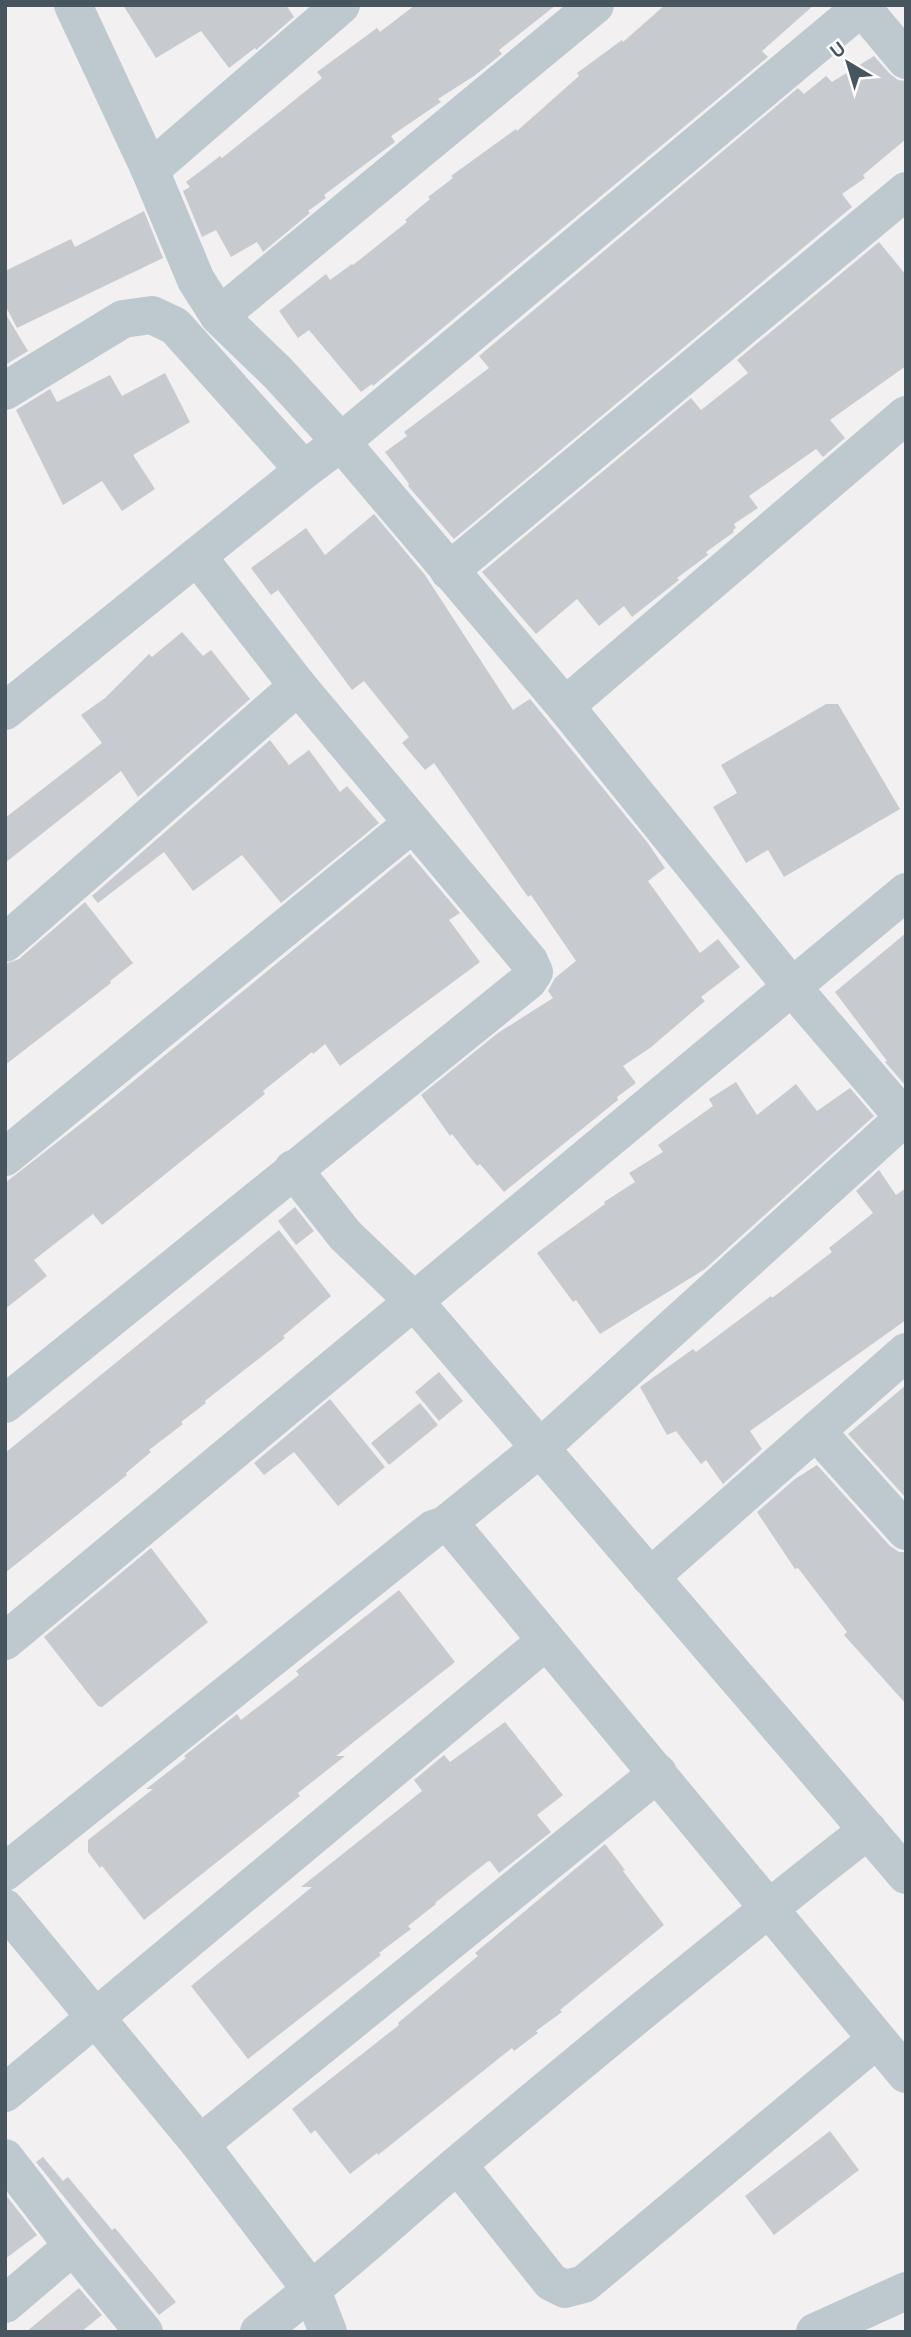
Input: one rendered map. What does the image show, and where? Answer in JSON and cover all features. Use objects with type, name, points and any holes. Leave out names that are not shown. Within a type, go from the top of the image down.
[{"type":"street","points":[[5,1872],[433,1529],[445,1525],[540,1448],[905,1118],[792,987],[565,706],[341,442],[278,373],[219,316],[196,280],[150,170],[73,5]]},
{"type":"street","points":[[150,170],[341,5]]},
{"type":"street","points":[[219,316],[594,5]]},
{"type":"street","points":[[5,711],[341,442],[862,6],[906,60]]},
{"type":"street","points":[[449,571],[906,191]]},
{"type":"street","points":[[5,391],[123,319],[152,315],[175,326],[304,470]]},
{"type":"street","points":[[565,706],[906,415]]},
{"type":"street","points":[[5,1404],[528,981],[534,972],[529,961],[298,686],[197,556]]},
{"type":"street","points":[[5,943],[298,686]]},
{"type":"street","points":[[5,1157],[413,824]]},
{"type":"street","points":[[5,1641],[906,892]]},
{"type":"street","points":[[293,1169],[345,1235],[414,1301],[906,1874]]},
{"type":"street","points":[[650,1577],[906,1352]]},
{"type":"street","points":[[816,1430],[906,1531]]},
{"type":"street","points":[[445,1525],[456,1530],[906,2074]]},
{"type":"street","points":[[5,2093],[546,1641]]},
{"type":"street","points":[[200,2144],[658,1773]]},
{"type":"street","points":[[259,2332],[312,2291],[457,2165],[769,1907],[868,1830]]},
{"type":"street","points":[[5,1908],[200,2144],[312,2291],[328,2332]]},
{"type":"street","points":[[457,2165],[551,2282],[565,2289],[584,2284],[876,2040]]},
{"type":"street","points":[[5,2158],[144,2332]]},
{"type":"street","points":[[5,2304],[73,2246]]},
{"type":"street","points":[[815,2332],[906,2291]]},
{"type":"building","points":[[123,5],[286,5],[294,17],[256,50],[255,48],[229,68],[201,31],[156,58]]},
{"type":"building","points":[[415,5],[556,5],[499,50],[502,54],[438,99],[441,102],[391,136],[395,142],[324,195],[326,198],[308,211],[310,213],[263,252],[257,242],[231,257],[216,230],[202,237],[183,191],[190,187],[186,182],[220,156],[222,158],[322,78],[317,72],[377,28],[380,32]]},
{"type":"building","points":[[665,5],[814,5],[762,51],[768,57],[373,386],[372,384],[361,392],[309,330],[298,338],[279,311],[326,274],[330,280],[353,265],[407,222],[405,220],[430,199],[428,197],[453,178],[451,176],[516,129],[517,131],[579,76],[577,73],[622,40],[623,42]]},
{"type":"building","points":[[874,56],[890,74],[898,80],[906,81],[906,139],[863,175],[865,178],[842,194],[852,207],[454,539],[408,486],[385,452],[407,436],[404,432],[489,368],[479,356],[798,88],[804,94],[826,76],[832,82]]},
{"type":"building","points":[[144,211],[163,258],[17,328],[5,305],[5,271],[71,239],[75,247]]},
{"type":"building","points":[[879,242],[906,275],[906,366],[830,420],[845,438],[823,457],[816,449],[749,496],[758,508],[734,524],[734,532],[706,552],[708,555],[632,617],[624,606],[599,626],[577,599],[536,634],[482,572],[691,398],[701,410],[748,373],[737,360]]},
{"type":"building","points":[[5,313],[28,351],[5,365]]},
{"type":"building","points":[[165,373],[190,422],[133,455],[155,489],[122,511],[102,481],[63,505],[16,410],[50,389],[57,402],[110,375],[122,396]]},
{"type":"building","points":[[374,514],[425,575],[513,710],[530,699],[647,842],[665,868],[648,881],[700,953],[718,939],[740,967],[701,997],[705,1001],[650,1048],[623,1066],[636,1083],[504,1192],[480,1164],[477,1166],[452,1134],[450,1136],[421,1095],[498,1033],[553,998],[548,991],[555,978],[576,961],[434,763],[425,770],[402,743],[409,737],[364,681],[352,690],[278,590],[271,595],[251,568],[306,528],[325,555]]},
{"type":"building","points":[[182,632],[203,656],[211,650],[250,699],[138,797],[121,771],[5,863],[5,818],[102,743],[81,715],[105,698],[149,654],[152,657]]},
{"type":"building","points":[[826,704],[838,704],[900,809],[784,877],[768,850],[746,863],[713,807],[737,793],[721,765]]},
{"type":"building","points":[[270,740],[289,765],[309,750],[340,792],[347,786],[379,823],[281,903],[242,855],[193,891],[164,852],[98,903],[92,896]]},
{"type":"building","points":[[410,854],[460,913],[449,920],[480,962],[340,1066],[325,1044],[313,1054],[312,1052],[263,1091],[265,1094],[102,1225],[93,1214],[34,1260],[47,1276],[5,1309],[5,1183],[97,1111]]},
{"type":"building","points":[[85,902],[133,963],[5,1065],[5,964],[19,959]]},
{"type":"building","points":[[906,933],[906,1086],[885,1062],[887,1061],[835,992]]},
{"type":"building","points":[[736,1082],[757,1115],[796,1084],[817,1111],[850,1088],[874,1116],[705,1269],[600,1334],[537,1253],[635,1182],[629,1173],[663,1152],[658,1145],[713,1106],[709,1099]]},
{"type":"building","points":[[879,1170],[896,1195],[906,1188],[906,1320],[750,1431],[762,1449],[723,1484],[706,1460],[701,1464],[676,1431],[667,1435],[640,1387],[693,1349],[696,1352],[832,1252],[829,1248],[873,1213],[856,1191]]},
{"type":"building","points":[[295,1207],[314,1231],[296,1245],[278,1221]]},
{"type":"building","points":[[279,1230],[331,1296],[283,1336],[285,1338],[205,1401],[206,1403],[181,1422],[183,1424],[149,1450],[151,1452],[126,1473],[127,1475],[5,1573],[5,1453]]},
{"type":"building","points":[[439,1372],[463,1401],[439,1421],[415,1392]]},
{"type":"building","points":[[906,1385],[906,1498],[848,1434]]},
{"type":"building","points":[[330,1399],[385,1467],[338,1506],[294,1452],[264,1475],[254,1463]]},
{"type":"building","points":[[420,1403],[438,1425],[389,1465],[371,1443]]},
{"type":"building","points":[[817,1465],[890,1546],[899,1552],[906,1552],[906,1704],[844,1635],[847,1632],[798,1568],[795,1569],[757,1512],[795,1479]]},
{"type":"building","points":[[151,1548],[208,1622],[102,1707],[98,1706],[44,1637]]},
{"type":"building","points":[[399,1590],[455,1662],[336,1756],[345,1756],[298,1793],[300,1796],[144,1920],[88,1852],[88,1840],[153,1789],[146,1789],[186,1758],[184,1756],[237,1714],[241,1720],[299,1675],[296,1671]]},
{"type":"building","points":[[505,1722],[563,1795],[537,1815],[551,1832],[499,1873],[490,1861],[487,1862],[408,1926],[411,1929],[379,1953],[381,1955],[248,2059],[191,1986],[312,1887],[301,1887],[422,1791],[414,1780],[444,1755],[450,1762]]},
{"type":"building","points":[[605,1844],[664,1925],[560,2010],[562,2012],[536,2031],[538,2033],[514,2051],[512,2048],[378,2155],[377,2153],[350,2174],[315,2130],[311,2134],[292,2109],[399,2025],[398,2023],[478,1956],[475,1953]]},
{"type":"building","points":[[830,2131],[859,2170],[774,2235],[745,2196]]},
{"type":"building","points":[[43,2157],[63,2181],[68,2177],[112,2230],[115,2228],[176,2302],[159,2315],[36,2162]]},
{"type":"building","points":[[5,2194],[37,2235],[5,2259]]},
{"type":"building","points":[[79,2288],[102,2315],[81,2332],[26,2332]]}]
